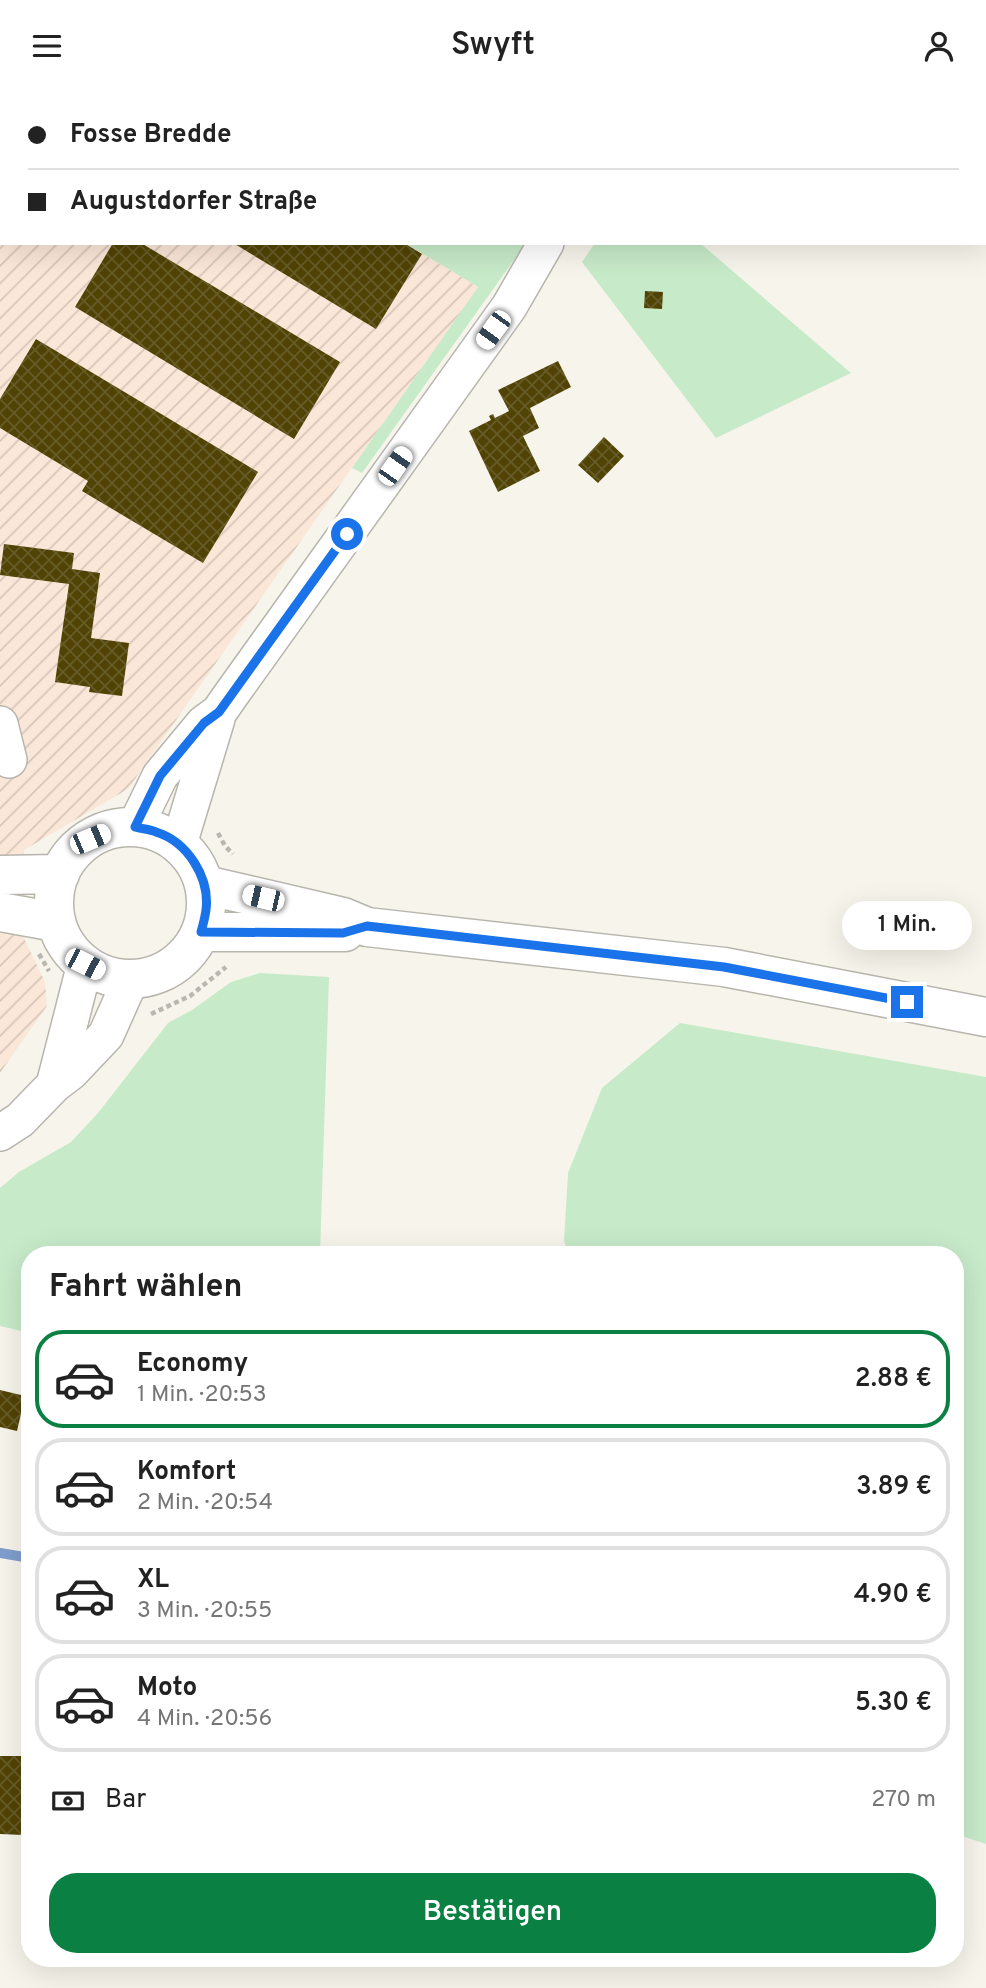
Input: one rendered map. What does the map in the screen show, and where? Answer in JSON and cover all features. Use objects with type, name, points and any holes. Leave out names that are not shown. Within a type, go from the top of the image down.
[{"type":"main road","points":[[135,827],[158,832],[179,844],[195,863],[205,885],[206,909],[201,932],[190,951],[173,966],[153,976],[131,979],[107,975],[85,964],[67,946],[57,922],[54,897],[60,874],[72,854],[90,839],[111,829],[135,827]]},
{"type":"main road","points":[[0,875],[60,874]]},
{"type":"main road","points":[[205,885],[343,917],[367,926],[724,967],[986,1017]]},
{"type":"main road","points":[[0,912],[57,922]]},
{"type":"main road","points":[[201,932],[343,933],[367,926]]},
{"type":"street","points":[[135,827],[160,776],[204,723],[219,712],[509,307],[545,245]]},
{"type":"street","points":[[179,844],[219,712]]},
{"type":"street","points":[[0,724],[9,760]]},
{"type":"street","points":[[54,1085],[85,964]]},
{"type":"street","points":[[0,1133],[19,1120],[71,1072],[106,1035],[131,979]]},
{"type":"path","points":[[195,793],[214,803],[215,828],[225,846],[241,863]]},
{"type":"path","points":[[148,1016],[190,996],[225,967],[237,965]]},
{"type":"shaded area","points":[[0,245],[408,245],[478,287],[128,789],[24,850],[20,930],[45,982],[47,1006],[0,1073]]},
{"type":"green space","points":[[408,245],[525,245],[362,473],[352,468],[478,287]]},
{"type":"green space","points":[[594,245],[702,245],[851,373],[716,438],[582,262]]},
{"type":"green space","points":[[260,973],[329,977],[320,1246],[21,1246],[21,1331],[0,1326],[0,1188],[19,1172],[71,1142],[98,1113],[168,1023],[192,1010],[231,982]]},
{"type":"green space","points":[[680,1023],[986,1077],[986,1844],[964,1837],[964,1246],[566,1246],[568,1173],[602,1088]]},
{"type":"building","points":[[112,245],[144,245],[340,362],[294,439],[75,307]]},
{"type":"building","points":[[236,245],[407,245],[422,254],[376,329]]},
{"type":"building","points":[[645,291],[663,292],[662,309],[644,308]]},
{"type":"building","points":[[36,339],[258,472],[203,563],[82,491],[88,481],[0,428],[0,399]]},
{"type":"building","points":[[558,361],[571,387],[530,408],[539,428],[523,436],[540,471],[498,492],[469,431],[491,420],[489,416],[493,414],[495,418],[509,411],[498,390]]},
{"type":"building","points":[[604,437],[624,456],[598,483],[578,465]]},
{"type":"building","points":[[4,544],[74,553],[72,569],[100,573],[91,638],[129,643],[122,696],[89,692],[90,687],[55,682],[69,584],[0,575]]},
{"type":"building","points":[[0,1390],[21,1395],[17,1431],[0,1427]]},
{"type":"building","points":[[0,1756],[21,1756],[21,1835],[0,1834]]},
{"type":"waterway","points":[[0,1553],[21,1556]]},
{"type":"route","points":[[347,534],[219,712],[204,723],[160,776],[135,827],[158,832],[179,844],[195,863],[205,885],[206,909],[201,932],[343,933],[367,926],[724,967],[907,1002]]}]
